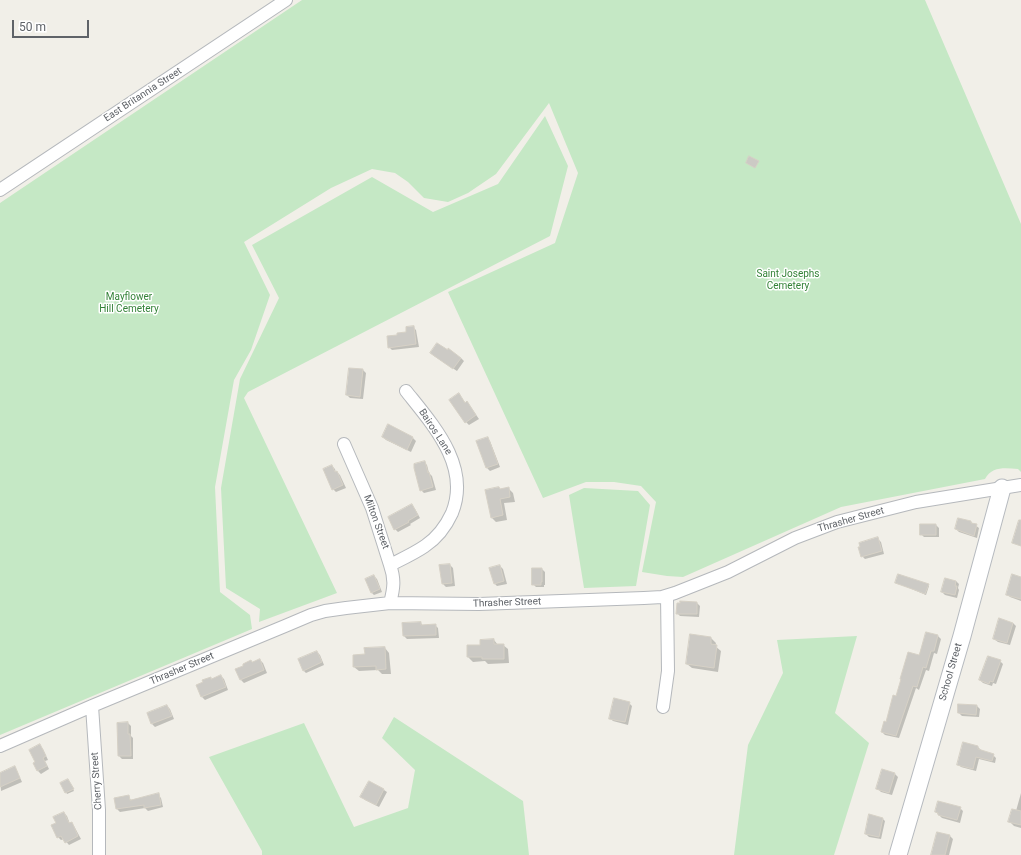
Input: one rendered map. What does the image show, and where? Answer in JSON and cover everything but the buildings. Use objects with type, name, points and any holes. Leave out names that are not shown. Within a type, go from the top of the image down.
[{"type":"street","name":"East Britannia Street","points":[[0,190],[286,0]]},
{"type":"street","name":"Bairos Lane","points":[[390,565],[425,546],[442,531],[454,509],[458,488],[454,465],[445,445],[427,418],[406,391]]},
{"type":"street","name":"Milton Street","points":[[344,444],[372,508],[393,574],[394,583],[390,603]]},
{"type":"street","name":"Thrasher Street","points":[[0,746],[311,615],[325,611],[390,603],[479,604],[667,596],[728,572],[795,538],[837,522],[916,502],[1021,485]]},
{"type":"street","name":"School Street","points":[[898,855],[962,636],[1002,488]]},
{"type":"street","points":[[663,708],[668,671],[667,596]]},
{"type":"street","name":"Cherry Street","points":[[92,706],[99,810],[99,855]]},
{"type":"green space","points":[[302,0],[925,0],[1021,224],[1021,472],[1018,469],[999,469],[991,472],[985,479],[841,507],[683,577],[642,572],[656,502],[641,486],[614,482],[586,482],[543,498],[448,292],[555,243],[578,173],[549,103],[496,174],[468,193],[448,202],[424,198],[408,182],[395,173],[372,169],[331,188],[244,242],[270,295],[251,350],[234,380],[215,487],[220,592],[250,615],[252,629],[0,735],[0,203]]},
{"type":"green space","points":[[545,116],[568,166],[550,236],[248,392],[244,398],[337,593],[259,622],[260,609],[226,588],[221,488],[240,379],[279,298],[252,245],[372,177],[433,212],[498,184]]},
{"type":"green space","points":[[584,488],[638,491],[650,505],[636,586],[584,588],[569,495]]},
{"type":"green space","points":[[857,636],[835,713],[869,743],[834,855],[734,855],[748,745],[783,673],[777,640]]},
{"type":"green space","points":[[394,717],[523,801],[529,855],[262,855],[262,851],[209,757],[304,723],[354,827],[408,808],[415,770],[382,738]]},
{"type":"park label","name":"Saint Josephs Cemetery","points":[[788,280]]},
{"type":"park label","name":"Mayflower Hill Cemetery","points":[[129,302]]}]
